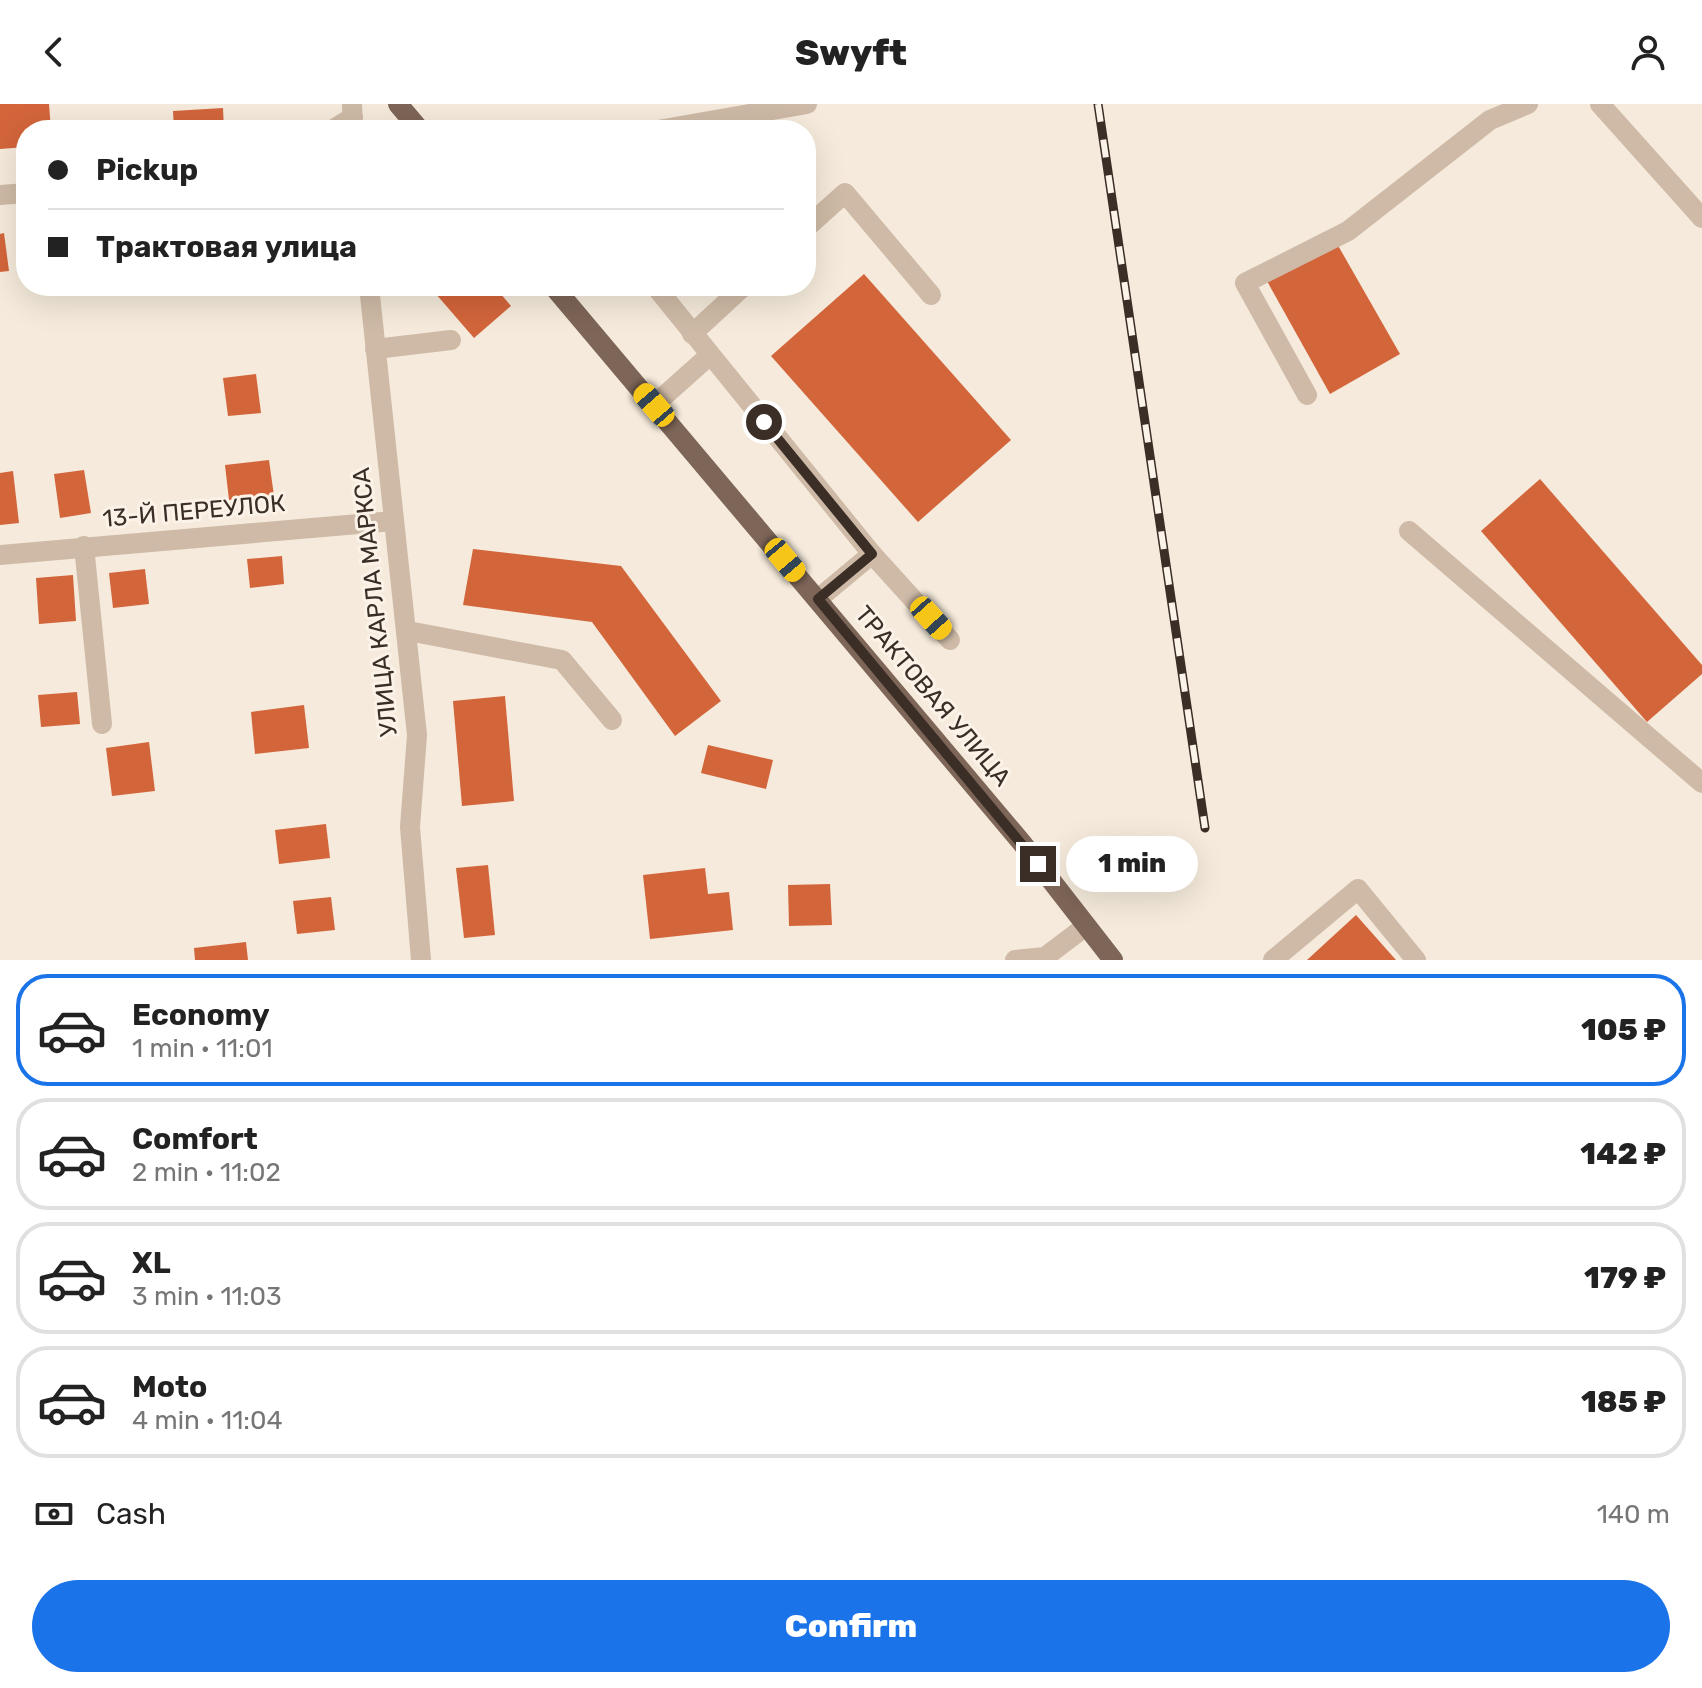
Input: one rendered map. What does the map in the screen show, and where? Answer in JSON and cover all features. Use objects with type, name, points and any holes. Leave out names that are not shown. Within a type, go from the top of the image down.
[{"type":"main road","points":[[398,104],[412,120]]},
{"type":"main road","name":"ТРАКТОВАЯ УЛИЦА","points":[[561,296],[1022,843],[1113,960]]},
{"type":"street","points":[[744,120],[765,107],[807,104]]},
{"type":"street","points":[[1307,395],[1245,283],[1348,231],[1490,120],[1528,104]]},
{"type":"street","points":[[1600,104],[1702,218]]},
{"type":"street","points":[[816,219],[845,193],[931,295]]},
{"type":"street","name":"УЛИЦА КАРЛА МАРКСА","points":[[370,296],[417,735],[410,827],[421,960]]},
{"type":"street","points":[[663,296],[872,554],[950,640]]},
{"type":"street","points":[[692,334],[733,296]]},
{"type":"street","points":[[375,349],[451,340]]},
{"type":"street","points":[[654,405],[710,355]]},
{"type":"street","name":"13-Й ПЕРЕУЛОК","points":[[0,555],[393,521]]},
{"type":"street","points":[[1409,531],[1702,783]]},
{"type":"street","points":[[84,546],[102,724]]},
{"type":"street","points":[[818,599],[872,554]]},
{"type":"street","points":[[408,631],[562,660],[612,720]]},
{"type":"street","points":[[1273,960],[1358,889],[1416,960]]},
{"type":"street","points":[[1015,960],[1045,957],[1086,926]]},
{"type":"building","points":[[0,104],[49,104],[50,120],[16,120],[16,148],[0,149]]},
{"type":"building","points":[[223,108],[224,120],[173,120],[173,111]]},
{"type":"building","points":[[4,233],[9,271],[0,272],[0,234]]},
{"type":"building","points":[[1336,242],[1400,354],[1330,394],[1267,281]]},
{"type":"building","points":[[864,274],[1011,440],[918,522],[771,356]]},
{"type":"building","points":[[438,296],[502,296],[511,306],[474,338]]},
{"type":"building","points":[[256,374],[261,413],[228,416],[223,378]]},
{"type":"building","points":[[269,460],[274,496],[229,500],[225,465]]},
{"type":"building","points":[[84,470],[91,513],[60,518],[54,474]]},
{"type":"building","points":[[13,471],[19,523],[0,525],[0,473]]},
{"type":"building","points":[[1540,479],[1702,665],[1702,674],[1647,722],[1481,531]]},
{"type":"building","points":[[473,549],[621,566],[721,701],[675,736],[592,622],[463,605]]},
{"type":"building","points":[[282,556],[284,584],[250,588],[247,559]]},
{"type":"building","points":[[145,569],[149,604],[113,608],[109,573]]},
{"type":"building","points":[[73,575],[76,621],[39,624],[36,578]]},
{"type":"building","points":[[77,692],[80,724],[41,727],[38,695]]},
{"type":"building","points":[[505,696],[514,801],[462,806],[453,701]]},
{"type":"building","points":[[304,705],[309,748],[255,754],[251,712]]},
{"type":"building","points":[[149,742],[155,791],[112,796],[106,748]]},
{"type":"building","points":[[708,745],[773,760],[766,789],[701,773]]},
{"type":"building","points":[[326,824],[330,858],[279,864],[275,830]]},
{"type":"building","points":[[488,865],[495,935],[464,938],[456,868]]},
{"type":"building","points":[[705,868],[708,894],[729,892],[733,930],[650,939],[643,875]]},
{"type":"building","points":[[830,884],[832,925],[789,926],[788,885]]},
{"type":"building","points":[[331,897],[335,930],[297,934],[293,901]]},
{"type":"building","points":[[1356,915],[1396,960],[1307,960]]},
{"type":"building","points":[[246,942],[248,960],[195,960],[194,948]]},
{"type":"railway","points":[[1098,104],[1205,828]]},
{"type":"route","points":[[764,422],[872,554],[818,599],[1038,864]]}]
